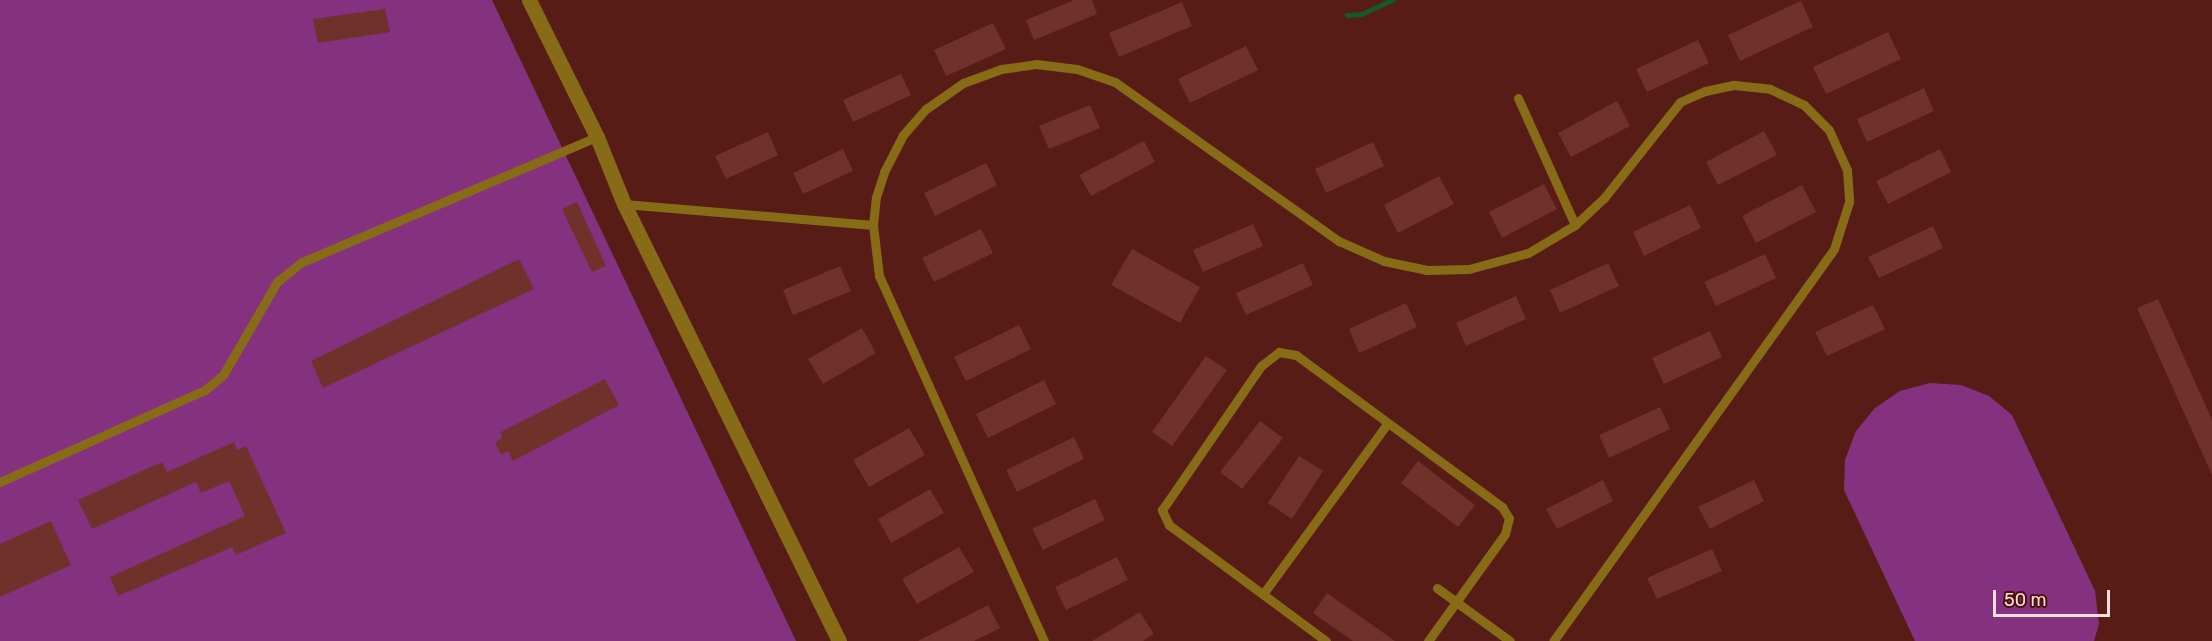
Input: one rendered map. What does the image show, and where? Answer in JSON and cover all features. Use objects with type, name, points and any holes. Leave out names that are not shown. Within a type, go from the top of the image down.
[{"type":"street","points":[[529,0],[597,137],[624,204],[839,641]]},
{"type":"lane","points":[[1044,641],[879,276],[873,225],[884,172],[903,135],[926,109],[963,83],[1001,69],[1036,64],[1077,69],[1114,82],[1338,242],[1384,261],[1427,270],[1480,267],[1528,253],[1575,225],[1604,198],[1680,102],[1705,91],[1734,85],[1770,89],[1804,105],[1829,130],[1847,170],[1849,202],[1834,249],[1553,641]]},
{"type":"lane","points":[[1518,98],[1575,225]]},
{"type":"lane","points":[[0,482],[205,390],[223,375],[277,282],[302,262],[597,137]]},
{"type":"lane","points":[[624,204],[873,225]]},
{"type":"lane","points":[[1326,641],[1169,525],[1162,510],[1261,366],[1279,352],[1296,355],[1502,507],[1509,518],[1506,534],[1428,641]]},
{"type":"lane","points":[[1263,594],[1387,424]]},
{"type":"lane","points":[[1437,588],[1510,641]]},
{"type":"shaded area","points":[[0,0],[492,0],[796,641],[0,641]]},
{"type":"shaded area","points":[[1930,383],[1961,385],[1989,396],[2012,415],[2095,591],[2099,624],[2094,641],[1915,641],[1844,490],[1845,460],[1856,431],[1875,408],[1900,391]]},
{"type":"building","points":[[1074,0],[1092,0],[1097,14],[1034,40],[1026,20]]},
{"type":"building","points":[[1801,1],[1813,27],[1740,61],[1728,35]]},
{"type":"building","points":[[1182,2],[1192,26],[1119,57],[1109,33]]},
{"type":"building","points":[[385,9],[390,32],[318,43],[313,19]]},
{"type":"building","points":[[993,23],[1006,49],[946,76],[934,50]]},
{"type":"building","points":[[1888,32],[1901,59],[1826,94],[1813,67]]},
{"type":"building","points":[[1698,40],[1709,63],[1647,92],[1636,69]]},
{"type":"building","points":[[1246,46],[1258,70],[1190,103],[1178,79]]},
{"type":"building","points":[[901,74],[911,95],[853,122],[843,100]]},
{"type":"building","points":[[1924,88],[1934,111],[1867,142],[1857,119]]},
{"type":"building","points":[[1617,101],[1630,126],[1571,157],[1558,133]]},
{"type":"building","points":[[1090,105],[1100,128],[1049,149],[1039,126]]},
{"type":"building","points":[[1764,131],[1777,155],[1718,185],[1706,162]]},
{"type":"building","points":[[768,132],[778,155],[726,179],[715,156]]},
{"type":"building","points":[[1144,141],[1155,162],[1091,196],[1079,175]]},
{"type":"building","points":[[1373,142],[1384,166],[1326,193],[1315,169]]},
{"type":"building","points":[[843,149],[853,171],[803,194],[793,173]]},
{"type":"building","points":[[1940,149],[1951,172],[1888,204],[1876,181]]},
{"type":"building","points":[[986,163],[997,185],[935,216],[924,193]]},
{"type":"building","points":[[1439,176],[1454,204],[1398,233],[1384,205]]},
{"type":"building","points":[[1544,184],[1557,209],[1502,238],[1489,212]]},
{"type":"building","points":[[1802,185],[1816,212],[1756,243],[1742,216]]},
{"type":"building","points":[[577,202],[606,266],[592,272],[562,209]]},
{"type":"building","points":[[1690,205],[1701,228],[1644,256],[1633,232]]},
{"type":"building","points":[[1253,224],[1263,246],[1203,272],[1193,250]]},
{"type":"building","points":[[1933,226],[1943,248],[1879,278],[1868,257]]},
{"type":"building","points":[[981,229],[993,253],[934,282],[922,258]]},
{"type":"building","points":[[1132,249],[1200,287],[1180,323],[1111,285]]},
{"type":"building","points":[[1765,254],[1776,278],[1716,306],[1704,282]]},
{"type":"building","points":[[519,259],[534,289],[323,388],[311,361]]},
{"type":"building","points":[[1303,263],[1313,285],[1246,315],[1236,293]]},
{"type":"building","points":[[1608,263],[1619,286],[1560,313],[1550,290]]},
{"type":"building","points":[[840,266],[851,291],[793,315],[783,290]]},
{"type":"building","points":[[1516,296],[1526,319],[1466,346],[1456,323]]},
{"type":"building","points":[[2158,299],[2212,420],[2212,475],[2137,308]]},
{"type":"building","points":[[1406,303],[1417,327],[1359,353],[1349,329]]},
{"type":"building","points":[[1873,305],[1885,329],[1827,356],[1815,332]]},
{"type":"building","points":[[1019,325],[1031,349],[966,381],[954,357]]},
{"type":"building","points":[[862,328],[876,353],[823,384],[808,359]]},
{"type":"building","points":[[1710,331],[1722,357],[1664,384],[1652,358]]},
{"type":"building","points":[[1206,356],[1227,370],[1172,446],[1152,432]]},
{"type":"building","points":[[605,379],[619,405],[513,461],[508,451],[501,455],[495,442],[502,438],[501,432]]},
{"type":"building","points":[[1044,380],[1056,404],[988,438],[976,414]]},
{"type":"building","points":[[1660,407],[1670,429],[1609,458],[1599,435]]},
{"type":"building","points":[[1260,421],[1283,438],[1242,489],[1220,472]]},
{"type":"building","points":[[909,428],[925,455],[869,487],[853,460]]},
{"type":"building","points":[[1074,437],[1084,459],[1017,492],[1006,470]]},
{"type":"building","points":[[234,442],[237,450],[246,446],[286,533],[236,555],[232,547],[118,596],[110,577],[245,516],[229,481],[201,493],[196,482],[92,529],[78,500],[162,462],[167,472]]},
{"type":"building","points":[[1299,456],[1323,471],[1292,519],[1268,503]]},
{"type":"building","points":[[1418,461],[1475,505],[1458,527],[1401,483]]},
{"type":"building","points":[[1603,480],[1613,501],[1557,529],[1546,509]]},
{"type":"building","points":[[1754,480],[1764,501],[1710,529],[1698,507]]},
{"type":"building","points":[[930,489],[944,513],[891,543],[878,519]]},
{"type":"building","points":[[1095,499],[1105,520],[1043,550],[1032,529]]},
{"type":"building","points":[[51,521],[71,565],[0,597],[0,544]]},
{"type":"building","points":[[959,547],[974,572],[917,604],[902,579]]},
{"type":"building","points":[[1712,549],[1722,571],[1657,599],[1647,578]]},
{"type":"building","points":[[1117,557],[1128,580],[1066,610],[1055,587]]},
{"type":"building","points":[[1327,593],[1395,641],[1353,641],[1313,613]]},
{"type":"building","points":[[988,605],[1000,628],[974,641],[918,641]]},
{"type":"building","points":[[1140,612],[1154,634],[1143,641],[1092,641]]},
{"type":"waterway","points":[[1347,15],[1361,14],[1393,0]]}]
